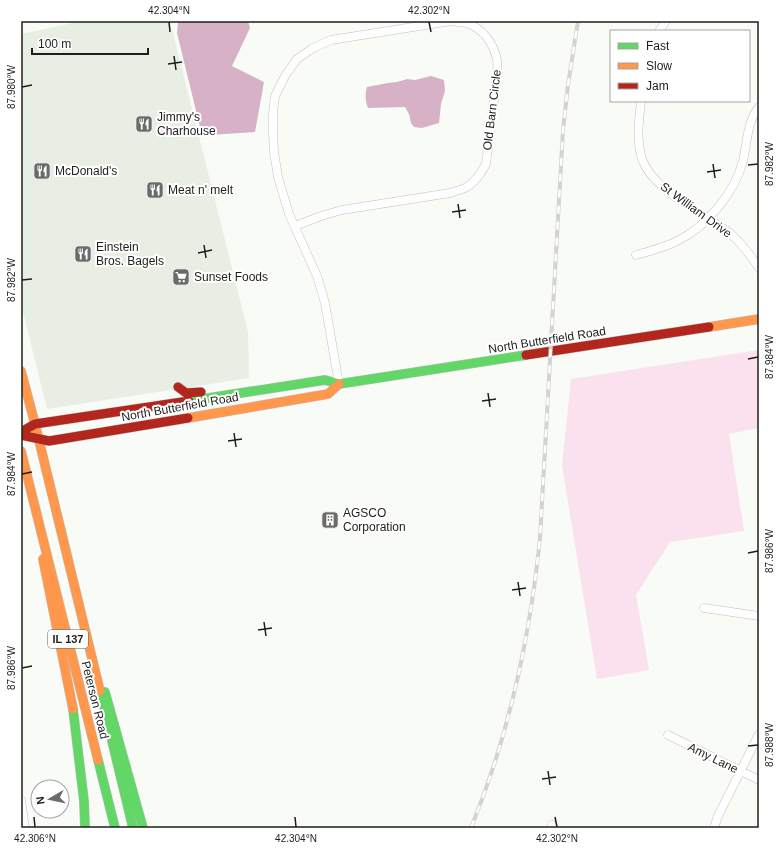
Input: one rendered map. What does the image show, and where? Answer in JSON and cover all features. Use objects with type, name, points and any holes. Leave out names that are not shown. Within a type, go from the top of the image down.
[{"type":"main road","name":"North Butterfield Road","points":[[21,432],[35,424],[173,402],[326,380],[339,384],[759,320]]},
{"type":"main road","name":"Peterson Road","points":[[21,371],[39,439],[133,828]]},
{"type":"main road","name":"North Butterfield Road","points":[[21,435],[49,441],[328,394],[339,384]]},
{"type":"main road","points":[[178,387],[186,393],[260,386],[271,388]]},
{"type":"main road","points":[[173,402],[202,415]]},
{"type":"main road","name":"Peterson Road","points":[[21,451],[114,828]]},
{"type":"main road","name":"Peterson Road","points":[[35,508],[46,576],[74,716],[84,801],[85,828]]},
{"type":"main road","name":"Peterson Road","points":[[71,573],[112,713],[143,828]]},
{"type":"street","points":[[660,30],[666,21]]},
{"type":"street","name":"Old Barn Circle","points":[[295,226],[342,210],[450,193],[466,188],[473,183],[486,164],[498,61],[489,39],[474,23],[451,22],[331,40],[313,48],[297,59],[285,76],[276,96],[273,113],[274,152],[278,177],[289,214],[317,276],[325,303],[339,384]]},
{"type":"street","name":"St William Drive","points":[[641,102],[638,139],[642,160],[650,173],[660,185],[673,196],[732,234],[759,268]]},
{"type":"street","points":[[636,255],[662,248],[692,233],[724,201],[743,163],[750,126],[759,106]]},
{"type":"street","points":[[704,608],[759,616]]},
{"type":"street","points":[[714,828],[718,816],[759,734]]},
{"type":"street","name":"Amy Lane","points":[[668,735],[759,780]]},
{"type":"street","points":[[21,800],[26,828]]},
{"type":"shaded area","points":[[82,21],[170,21],[248,332],[249,378],[47,409],[21,304],[21,34]]},
{"type":"shaded area","points":[[182,21],[248,21],[250,28],[232,66],[264,82],[255,132],[210,135],[204,134],[201,131],[177,33],[178,23]]},
{"type":"shaded area","points":[[431,76],[444,80],[445,91],[441,104],[439,123],[422,128],[414,127],[405,107],[368,108],[366,103],[367,87],[407,79],[415,80]]},
{"type":"shaded area","points":[[759,350],[759,428],[729,434],[744,531],[670,542],[636,595],[649,670],[597,679],[562,465],[571,379]]},
{"type":"railway","points":[[471,828],[507,721],[524,649],[536,575],[540,538],[563,130],[578,21]]},
{"type":"traffic: fast","points":[[189,401],[325,380],[339,384],[526,355]]},
{"type":"traffic: fast","points":[[100,691],[133,828]]},
{"type":"traffic: fast","points":[[105,692],[143,828]]},
{"type":"traffic: fast","points":[[73,709],[84,801],[85,828]]},
{"type":"traffic: fast","points":[[98,760],[115,828]]},
{"type":"traffic: slow","points":[[709,327],[759,319]]},
{"type":"traffic: slow","points":[[21,371],[100,691]]},
{"type":"traffic: slow","points":[[188,418],[328,394],[339,384]]},
{"type":"traffic: slow","points":[[21,451],[98,760]]},
{"type":"traffic: slow","points":[[43,559],[73,709]]},
{"type":"traffic: jam","points":[[526,355],[709,327]]},
{"type":"traffic: jam","points":[[178,387],[186,393],[201,392]]},
{"type":"traffic: jam","points":[[21,432],[35,424],[189,401]]},
{"type":"traffic: jam","points":[[21,435],[49,441],[188,418]]},
{"type":"place","name":"Jimmy's Charhouse","points":[[144,124]]},
{"type":"place","name":"McDonald's","points":[[42,171]]},
{"type":"place","name":"Meat n' melt","points":[[155,190]]},
{"type":"place","name":"Einstein Bros. Bagels","points":[[83,254]]},
{"type":"place","name":"Sunset Foods","points":[[181,277]]},
{"type":"place","name":"AGSCO Corporation","points":[[330,520]]}]
